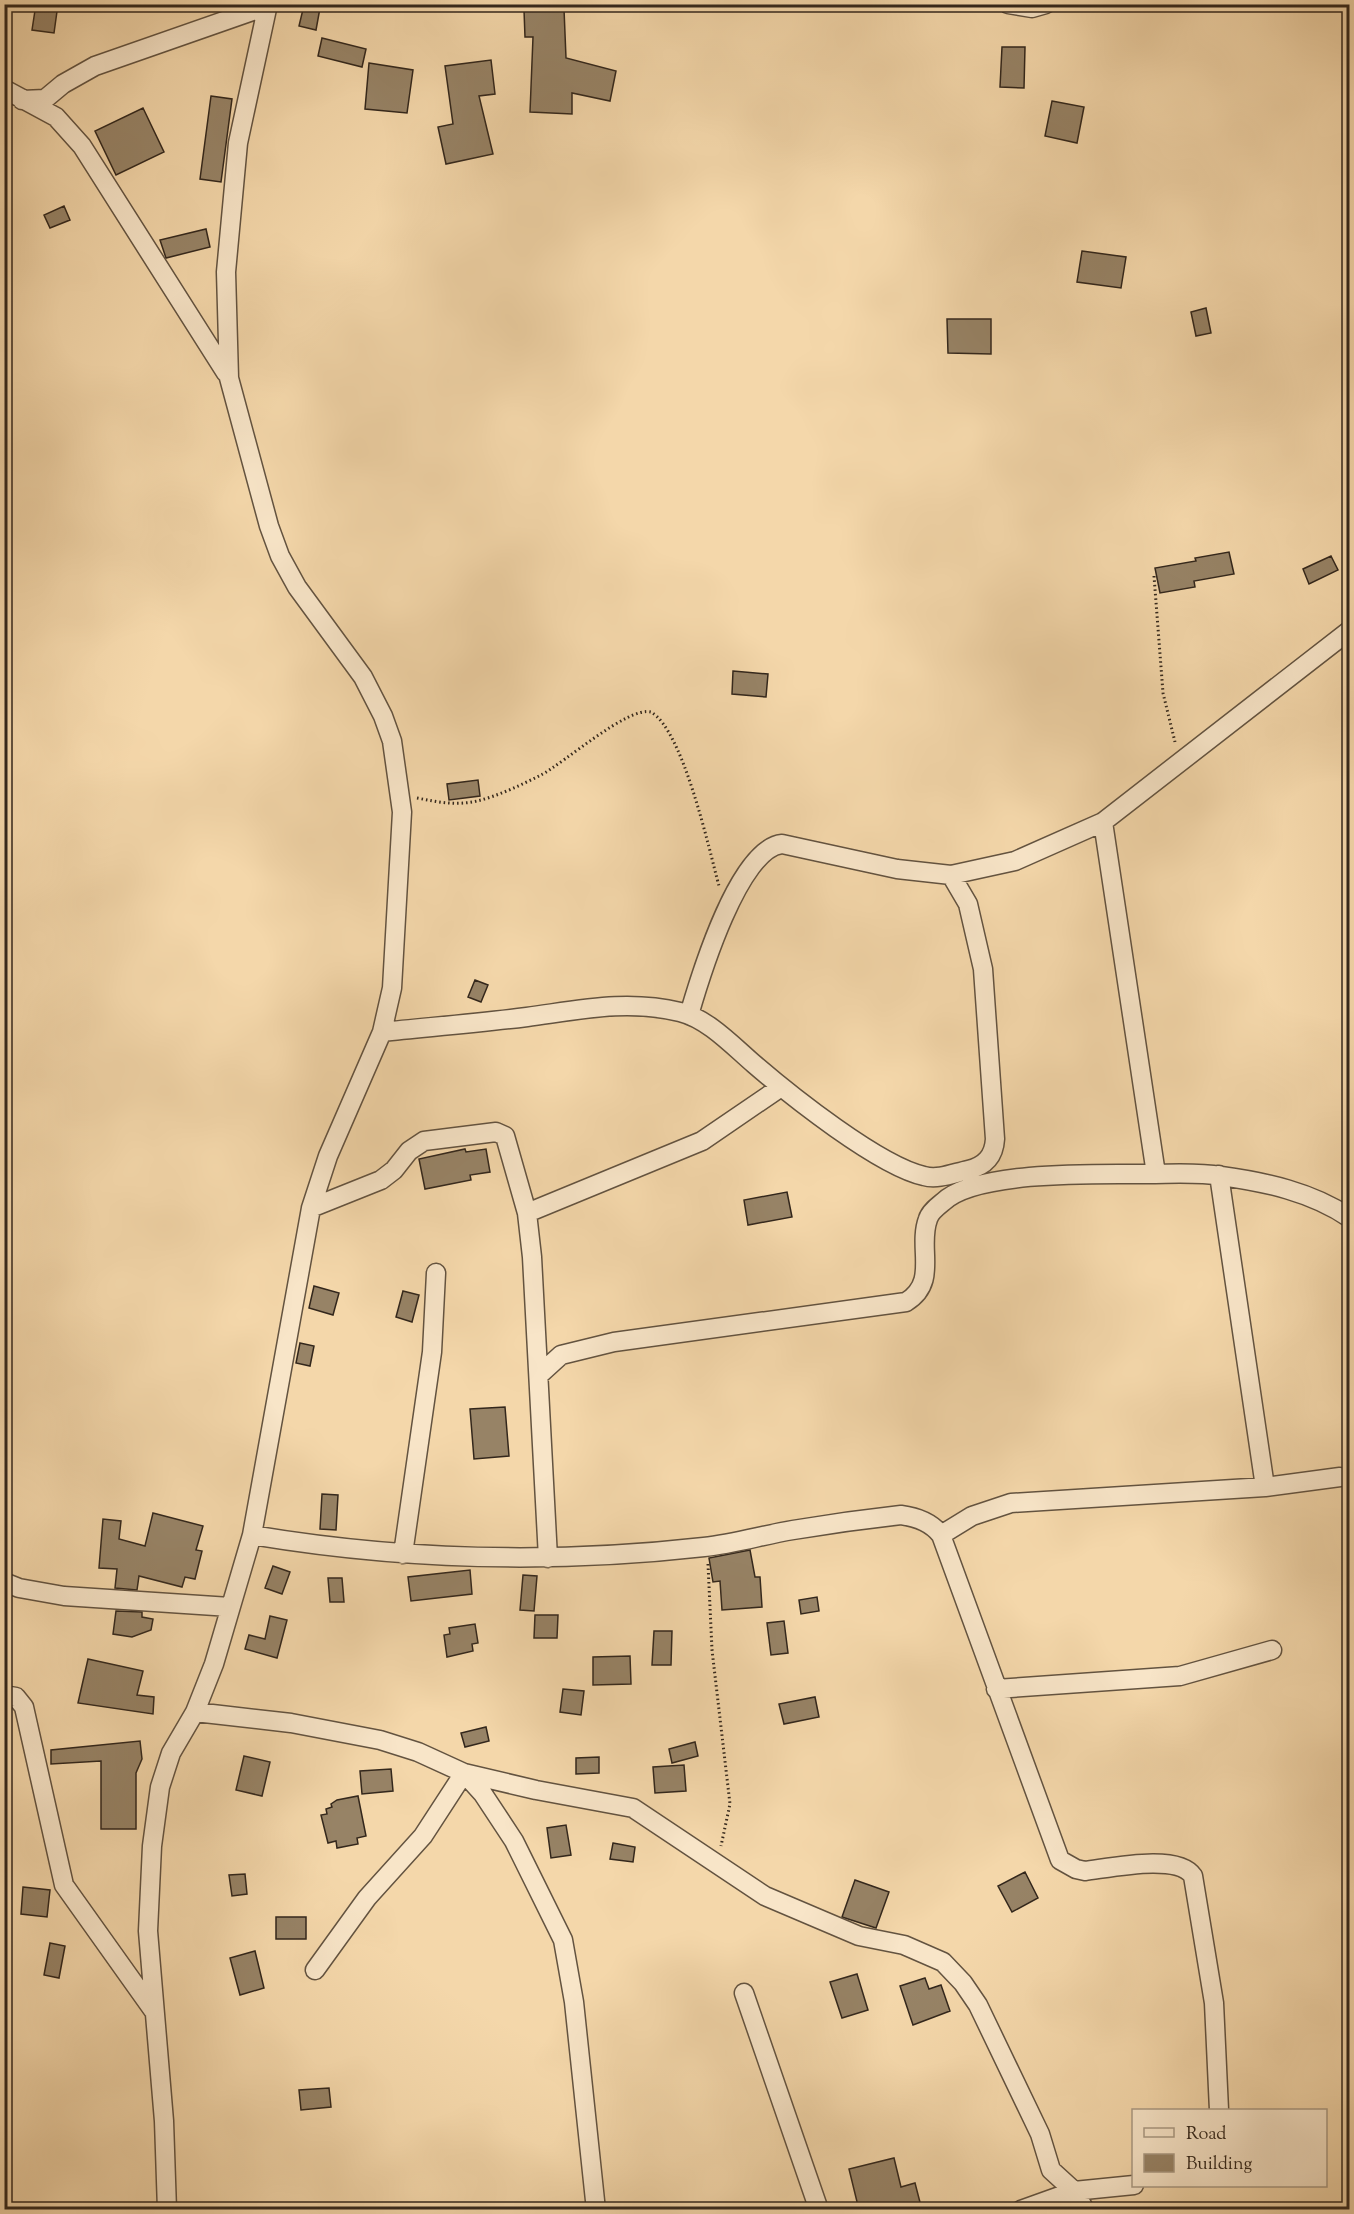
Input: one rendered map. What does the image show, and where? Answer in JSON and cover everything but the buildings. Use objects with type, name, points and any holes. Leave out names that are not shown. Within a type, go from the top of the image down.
[{"type":"street","points":[[1008,4],[1032,8],[1046,4]]},
{"type":"street","points":[[13,102],[45,99],[63,84],[95,66],[268,5]]},
{"type":"street","points":[[166,2210],[164,2121],[148,1931],[152,1846],[160,1787],[171,1753],[195,1712],[214,1664],[252,1535],[311,1209],[328,1156],[382,1032],[392,988],[397,934],[400,795],[392,741],[368,687],[297,587],[280,556],[269,526],[229,378],[226,337],[226,272],[238,143],[268,5]]},
{"type":"street","points":[[4,89],[13,102],[56,117],[82,146],[193,317],[229,378]]},
{"type":"street","points":[[689,1015],[705,964],[726,914],[754,860],[776,844],[897,868],[951,875],[1015,861],[1103,822],[1350,630]]},
{"type":"street","points":[[1103,822],[1156,1174]]},
{"type":"street","points":[[382,1032],[527,1017],[602,1005],[663,1008],[689,1015],[714,1031],[781,1087],[847,1134],[910,1172],[937,1177],[974,1169],[983,1165],[991,1155],[995,1139],[983,969],[968,904],[951,875]]},
{"type":"street","points":[[527,1213],[702,1141],[781,1087]]},
{"type":"street","points":[[311,1209],[381,1180],[394,1170],[409,1151],[424,1141],[500,1132],[507,1139],[527,1213],[539,1376],[548,1558]]},
{"type":"street","points":[[1219,1175],[1265,1487]]},
{"type":"street","points":[[539,1376],[561,1355],[614,1342],[906,1302],[915,1297],[925,1280],[928,1219],[945,1199],[969,1189],[1021,1177],[1219,1175],[1289,1190],[1315,1199],[1350,1218]]},
{"type":"street","points":[[403,1554],[432,1352],[436,1273]]},
{"type":"street","points":[[941,1535],[972,1516],[1011,1503],[1265,1487],[1340,1476]]},
{"type":"street","points":[[252,1535],[334,1549],[403,1554],[548,1558],[605,1556],[707,1547],[793,1530],[901,1515],[914,1517],[933,1526],[941,1535],[1049,1832],[1064,1863],[1085,1871],[1168,1862],[1187,1868],[1193,1876],[1214,2003],[1218,2109]]},
{"type":"street","points":[[4,1582],[19,1588],[64,1596],[230,1607]]},
{"type":"street","points":[[996,1689],[1180,1676],[1272,1650]]},
{"type":"street","points":[[4,1695],[16,1698],[26,1712],[64,1885],[154,2011]]},
{"type":"street","points":[[195,1712],[291,1723],[380,1740],[418,1752],[464,1773],[536,1790],[633,1808],[716,1866],[781,1904],[859,1936],[904,1945],[943,1962],[963,1983],[978,2005],[1040,2134],[1051,2170],[1074,2191],[1086,2210]]},
{"type":"street","points":[[315,1970],[367,1898],[423,1836],[464,1773]]},
{"type":"street","points":[[464,1773],[483,1794],[514,1841],[563,1940],[574,2002],[596,2210]]},
{"type":"street","points":[[744,1994],[819,2210]]},
{"type":"street","points":[[1020,2210],[1074,2191],[1132,2185]]},
{"type":"path","points":[[1154,576],[1164,693],[1175,739],[1175,768]]},
{"type":"path","points":[[400,795],[453,804],[477,801],[541,774],[565,761],[590,740],[627,718],[646,710],[663,721],[674,740],[701,818],[726,914]]},
{"type":"path","points":[[707,1547],[712,1650],[730,1804],[716,1866]]}]
